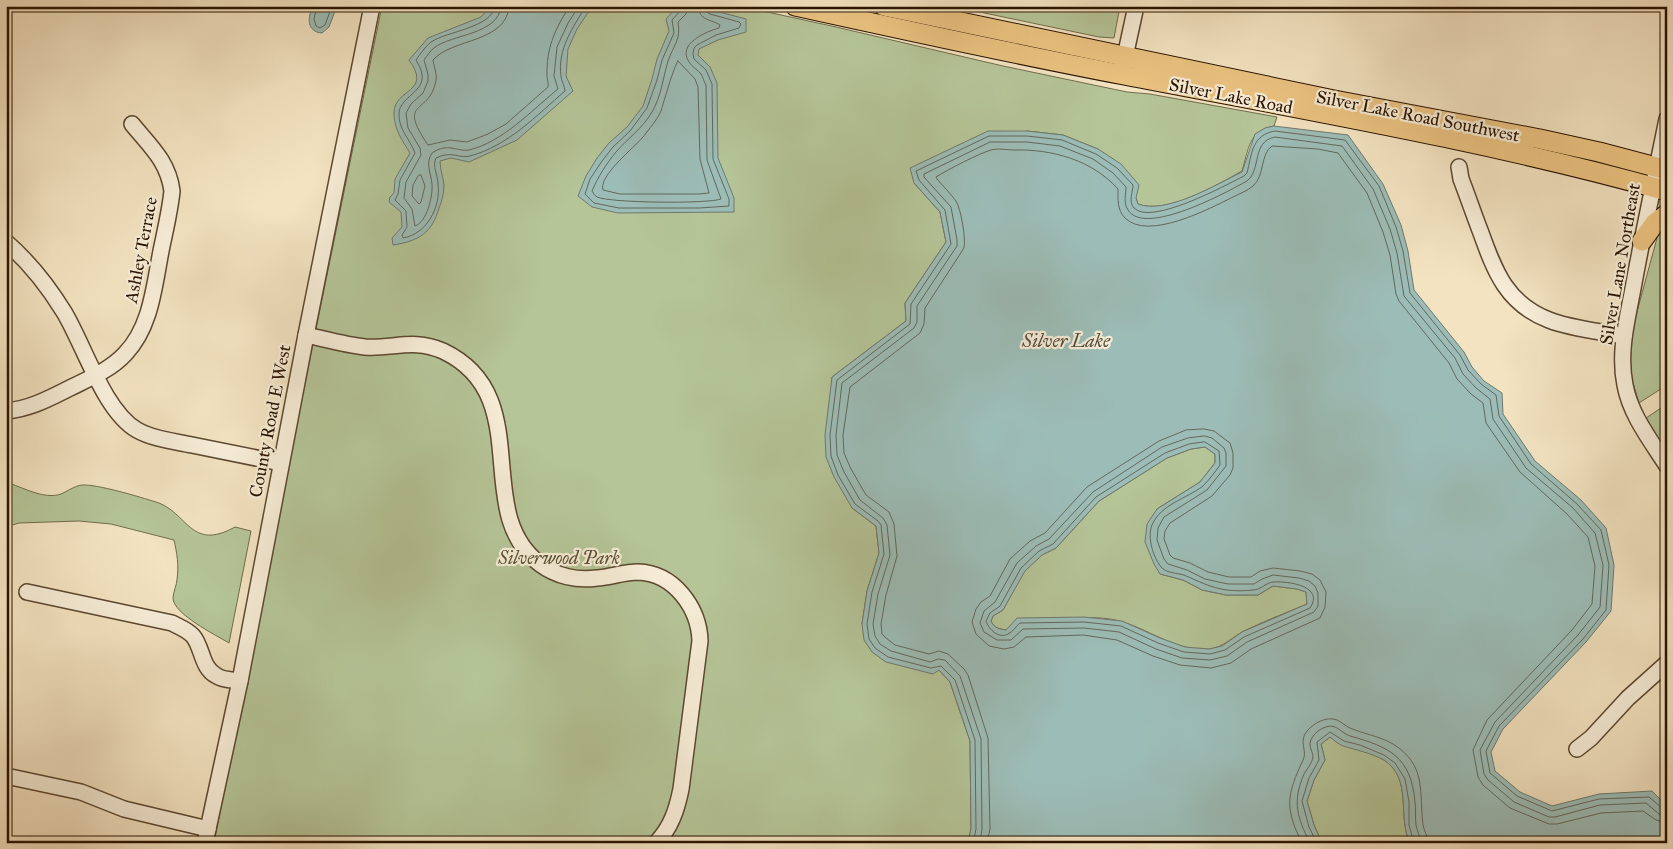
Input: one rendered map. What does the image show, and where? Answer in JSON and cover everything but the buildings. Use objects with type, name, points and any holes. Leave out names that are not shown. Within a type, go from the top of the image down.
[{"type":"main road","name":"Silver Lake Road","points":[[795,6],[1015,54],[1123,66],[1388,126],[1477,144],[1660,189]]},
{"type":"main road","name":"Silver Lake Road Southwest","points":[[884,6],[1123,66],[1342,102],[1548,141],[1662,169]]},
{"type":"main road","points":[[1642,241],[1655,223],[1667,214]]},
{"type":"street","name":"County Road E West","points":[[206,836],[240,682],[281,463],[372,6]]},
{"type":"street","points":[[1123,66],[1136,6]]},
{"type":"street","name":"Silver Lane Northeast","points":[[1667,119],[1660,189],[1642,241],[1624,336],[1622,358],[1629,400],[1635,414],[1667,466]]},
{"type":"street","name":"Ashley Terrace","points":[[6,411],[27,408],[42,402],[110,367],[125,354],[143,328],[151,304],[171,203],[170,179],[160,158],[132,124]]},
{"type":"street","points":[[1459,167],[1492,262],[1510,294],[1528,309],[1549,320],[1624,336]]},
{"type":"street","points":[[6,242],[29,265],[64,312],[96,375],[123,420],[136,429],[158,438],[281,463]]},
{"type":"street","points":[[306,335],[366,347],[416,344],[442,351],[455,358],[481,382],[493,406],[510,521],[521,544],[530,555],[550,570],[585,580],[628,573],[647,573],[671,584],[690,605],[700,628],[700,641],[681,789],[676,812],[656,843]]},
{"type":"street","points":[[27,592],[172,623],[192,634],[198,643],[206,666],[216,676],[240,682]]},
{"type":"street","points":[[1577,749],[1591,738],[1628,698],[1667,663]]},
{"type":"street","points":[[6,776],[81,792],[124,809],[206,836]]},
{"type":"green space","name":"Silverwood Park","points":[[382,6],[740,6],[1003,66],[1127,92],[1150,94],[1277,117],[1274,126],[1265,128],[1254,137],[1248,148],[1242,171],[1191,197],[1163,205],[1149,206],[1138,204],[1136,198],[1098,149],[1063,135],[1027,131],[914,183],[940,212],[946,242],[905,303],[906,321],[832,377],[852,508],[876,526],[879,553],[867,591],[862,624],[939,670],[950,682],[970,741],[971,829],[968,843],[214,843],[259,608]]},
{"type":"green space","points":[[951,6],[1120,6],[1114,38],[1099,37]]},
{"type":"green space","points":[[1667,219],[1667,385],[1639,403],[1632,380],[1631,343],[1635,319],[1660,227]]},
{"type":"green space","points":[[1667,404],[1667,452],[1646,418]]},
{"type":"green space","points":[[1205,447],[1215,454],[1215,463],[1200,482],[1157,509],[1160,574],[1183,580],[1202,590],[1226,595],[1258,595],[1273,586],[1297,589],[1306,592],[1307,604],[1252,627],[1224,644],[1210,649],[1198,649],[1176,644],[1134,626],[1109,619],[1080,618],[1006,630],[995,627],[991,621],[993,616],[1003,610],[1024,571],[1042,555],[1056,548],[1099,501],[1167,458],[1191,449]]},
{"type":"green space","points":[[6,482],[47,495],[61,494],[82,485],[119,491],[167,507],[199,533],[208,535],[220,534],[235,527],[251,531],[229,643],[196,624],[180,611],[175,604],[173,596],[178,569],[174,540],[111,524],[79,521],[19,523],[6,527]]},
{"type":"green space","points":[[1330,737],[1343,744],[1377,756],[1393,768],[1402,787],[1406,833],[1410,843],[1322,843],[1307,801],[1314,780],[1325,760],[1321,744]]},
{"type":"water","points":[[313,6],[337,6],[329,27],[322,33],[313,30],[310,24],[309,20]]},
{"type":"water","points":[[491,6],[590,6],[591,8],[577,29],[568,49],[566,76],[573,91],[517,140],[469,162],[451,158],[440,161],[444,191],[433,224],[417,238],[393,245],[392,238],[402,227],[401,212],[389,202],[390,197],[394,193],[395,179],[410,153],[397,129],[394,113],[400,99],[415,85],[417,79],[409,60],[428,38],[481,17]]},
{"type":"water","points":[[705,6],[712,10],[746,19],[746,32],[718,40],[699,49],[698,55],[710,67],[717,83],[718,158],[734,198],[734,212],[618,213],[592,207],[578,196],[586,176],[597,158],[609,143],[627,127],[643,106],[657,59],[669,31],[666,19],[676,8]]},
{"type":"water","name":"Silver Lake","points":[[1274,126],[1348,135],[1383,184],[1401,225],[1408,251],[1414,290],[1464,352],[1472,367],[1484,381],[1502,393],[1503,414],[1535,461],[1581,500],[1606,528],[1614,565],[1611,611],[1586,642],[1503,729],[1491,752],[1495,771],[1520,792],[1552,806],[1599,794],[1652,791],[1667,806],[1667,843],[1410,843],[1406,833],[1402,788],[1393,768],[1384,760],[1343,746],[1330,737],[1321,744],[1325,760],[1314,780],[1307,801],[1322,843],[968,843],[971,829],[970,741],[950,682],[939,670],[933,674],[886,662],[872,652],[864,640],[862,624],[867,591],[879,553],[876,526],[852,508],[834,477],[826,457],[825,435],[832,377],[906,321],[905,303],[946,242],[940,212],[914,183],[910,168],[988,131],[1027,131],[1063,135],[1098,149],[1121,164],[1139,185],[1136,198],[1138,204],[1149,206],[1163,205],[1191,197],[1242,172],[1255,134],[1265,128]],"holes":[[[1205,447],[1215,454],[1215,463],[1200,482],[1157,509],[1147,524],[1145,542],[1160,574],[1183,580],[1202,590],[1226,595],[1258,595],[1273,586],[1297,589],[1306,592],[1307,604],[1242,632],[1222,646],[1209,649],[1185,647],[1122,621],[1084,617],[1017,618],[1006,630],[995,627],[991,621],[993,616],[1003,610],[1025,571],[1042,555],[1056,548],[1099,501],[1167,458],[1191,449]]]}]
